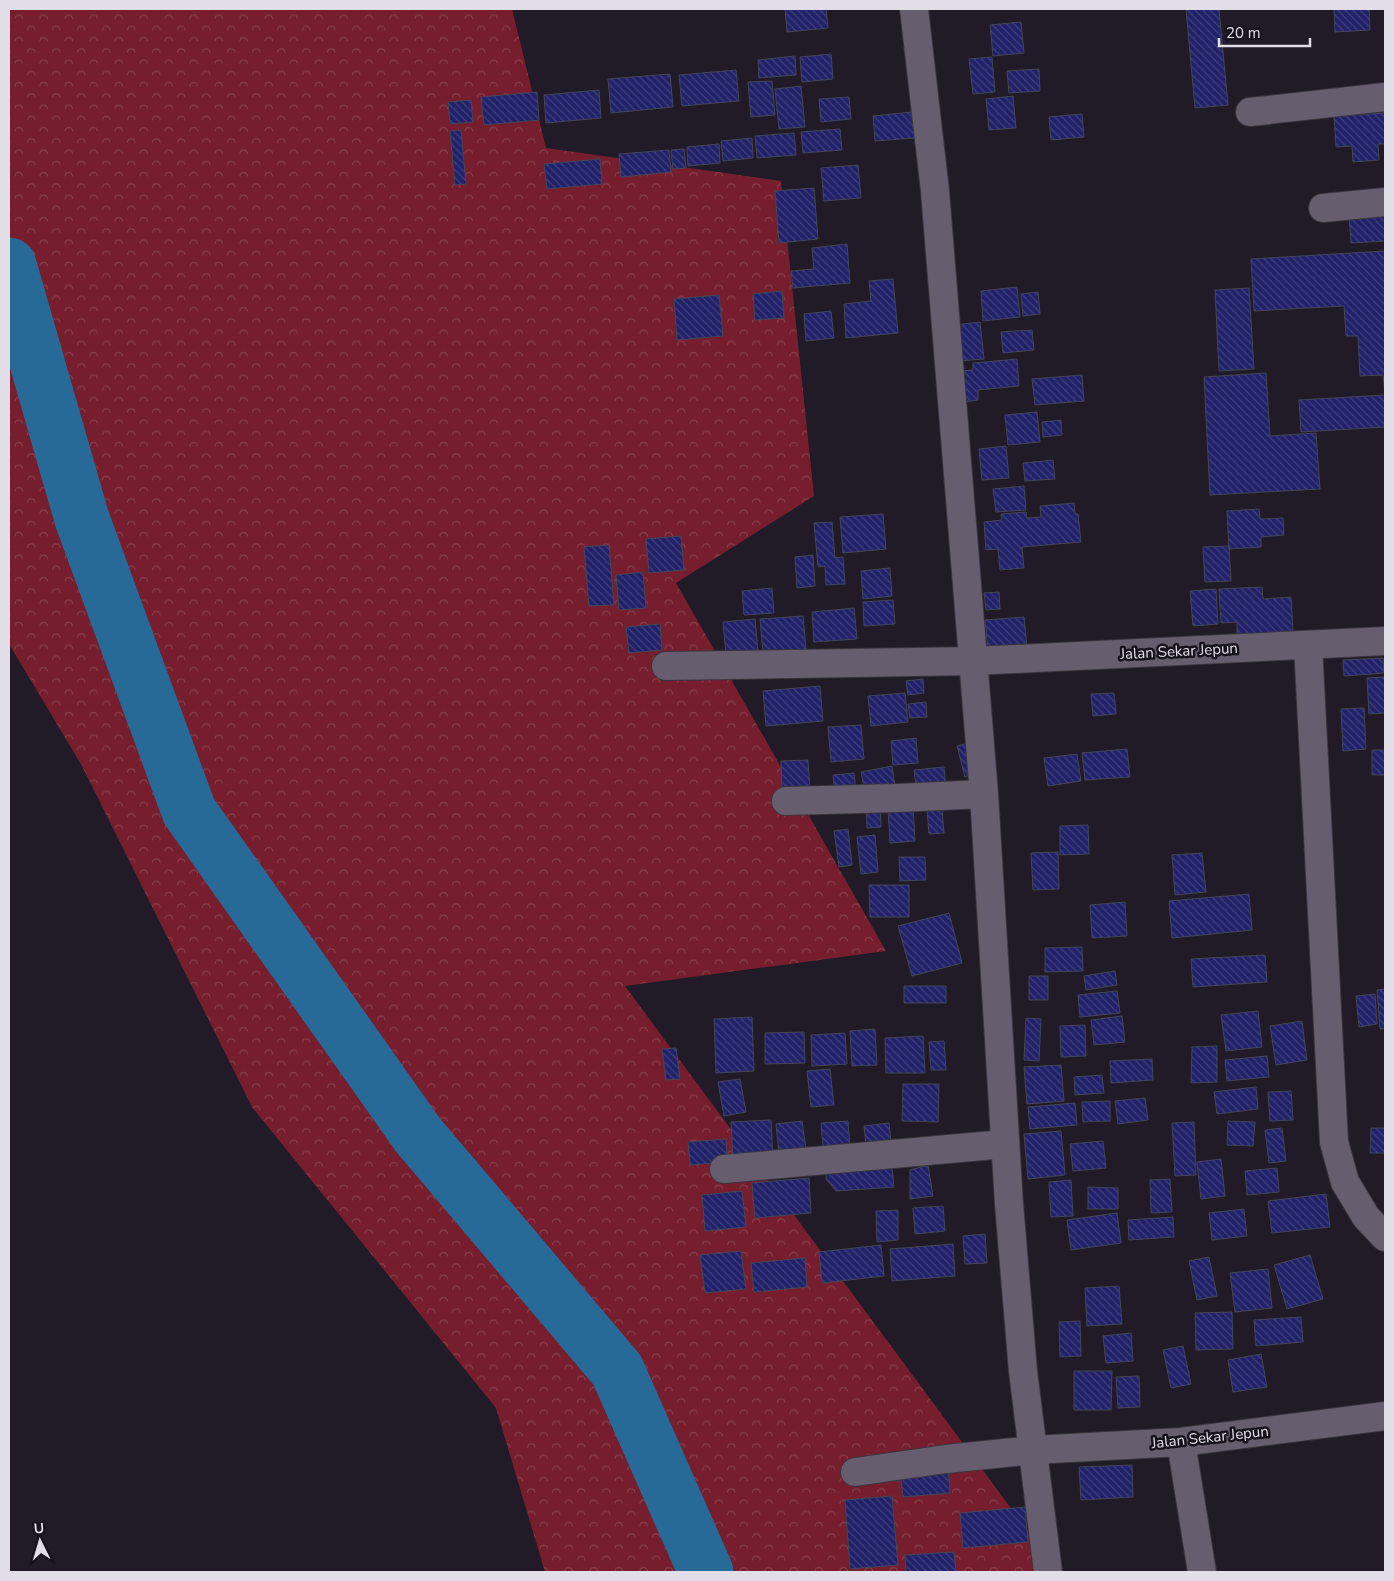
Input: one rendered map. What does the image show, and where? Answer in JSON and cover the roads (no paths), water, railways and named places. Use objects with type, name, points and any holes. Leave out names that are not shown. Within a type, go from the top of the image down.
[{"type":"street","points":[[914,9],[935,191],[984,794],[1005,1144],[1023,1371],[1048,1572]]},
{"type":"street","points":[[1250,112],[1385,97]]},
{"type":"street","points":[[1323,208],[1385,202]]},
{"type":"street","name":"Jalan Sekar Jepun","points":[[666,666],[973,660],[1385,641]]},
{"type":"street","points":[[1308,645],[1334,1142],[1345,1182],[1366,1217],[1385,1237]]},
{"type":"street","points":[[786,801],[984,794]]},
{"type":"street","points":[[724,1169],[1005,1144]]},
{"type":"street","name":"Jalan Sekar Jepun","points":[[855,1472],[946,1459],[1033,1450],[1181,1442],[1385,1416]]},
{"type":"street","points":[[1181,1442],[1202,1572]]},
{"type":"waterway","points":[[9,265],[82,519],[189,811],[418,1135],[617,1370],[706,1572]]}]
